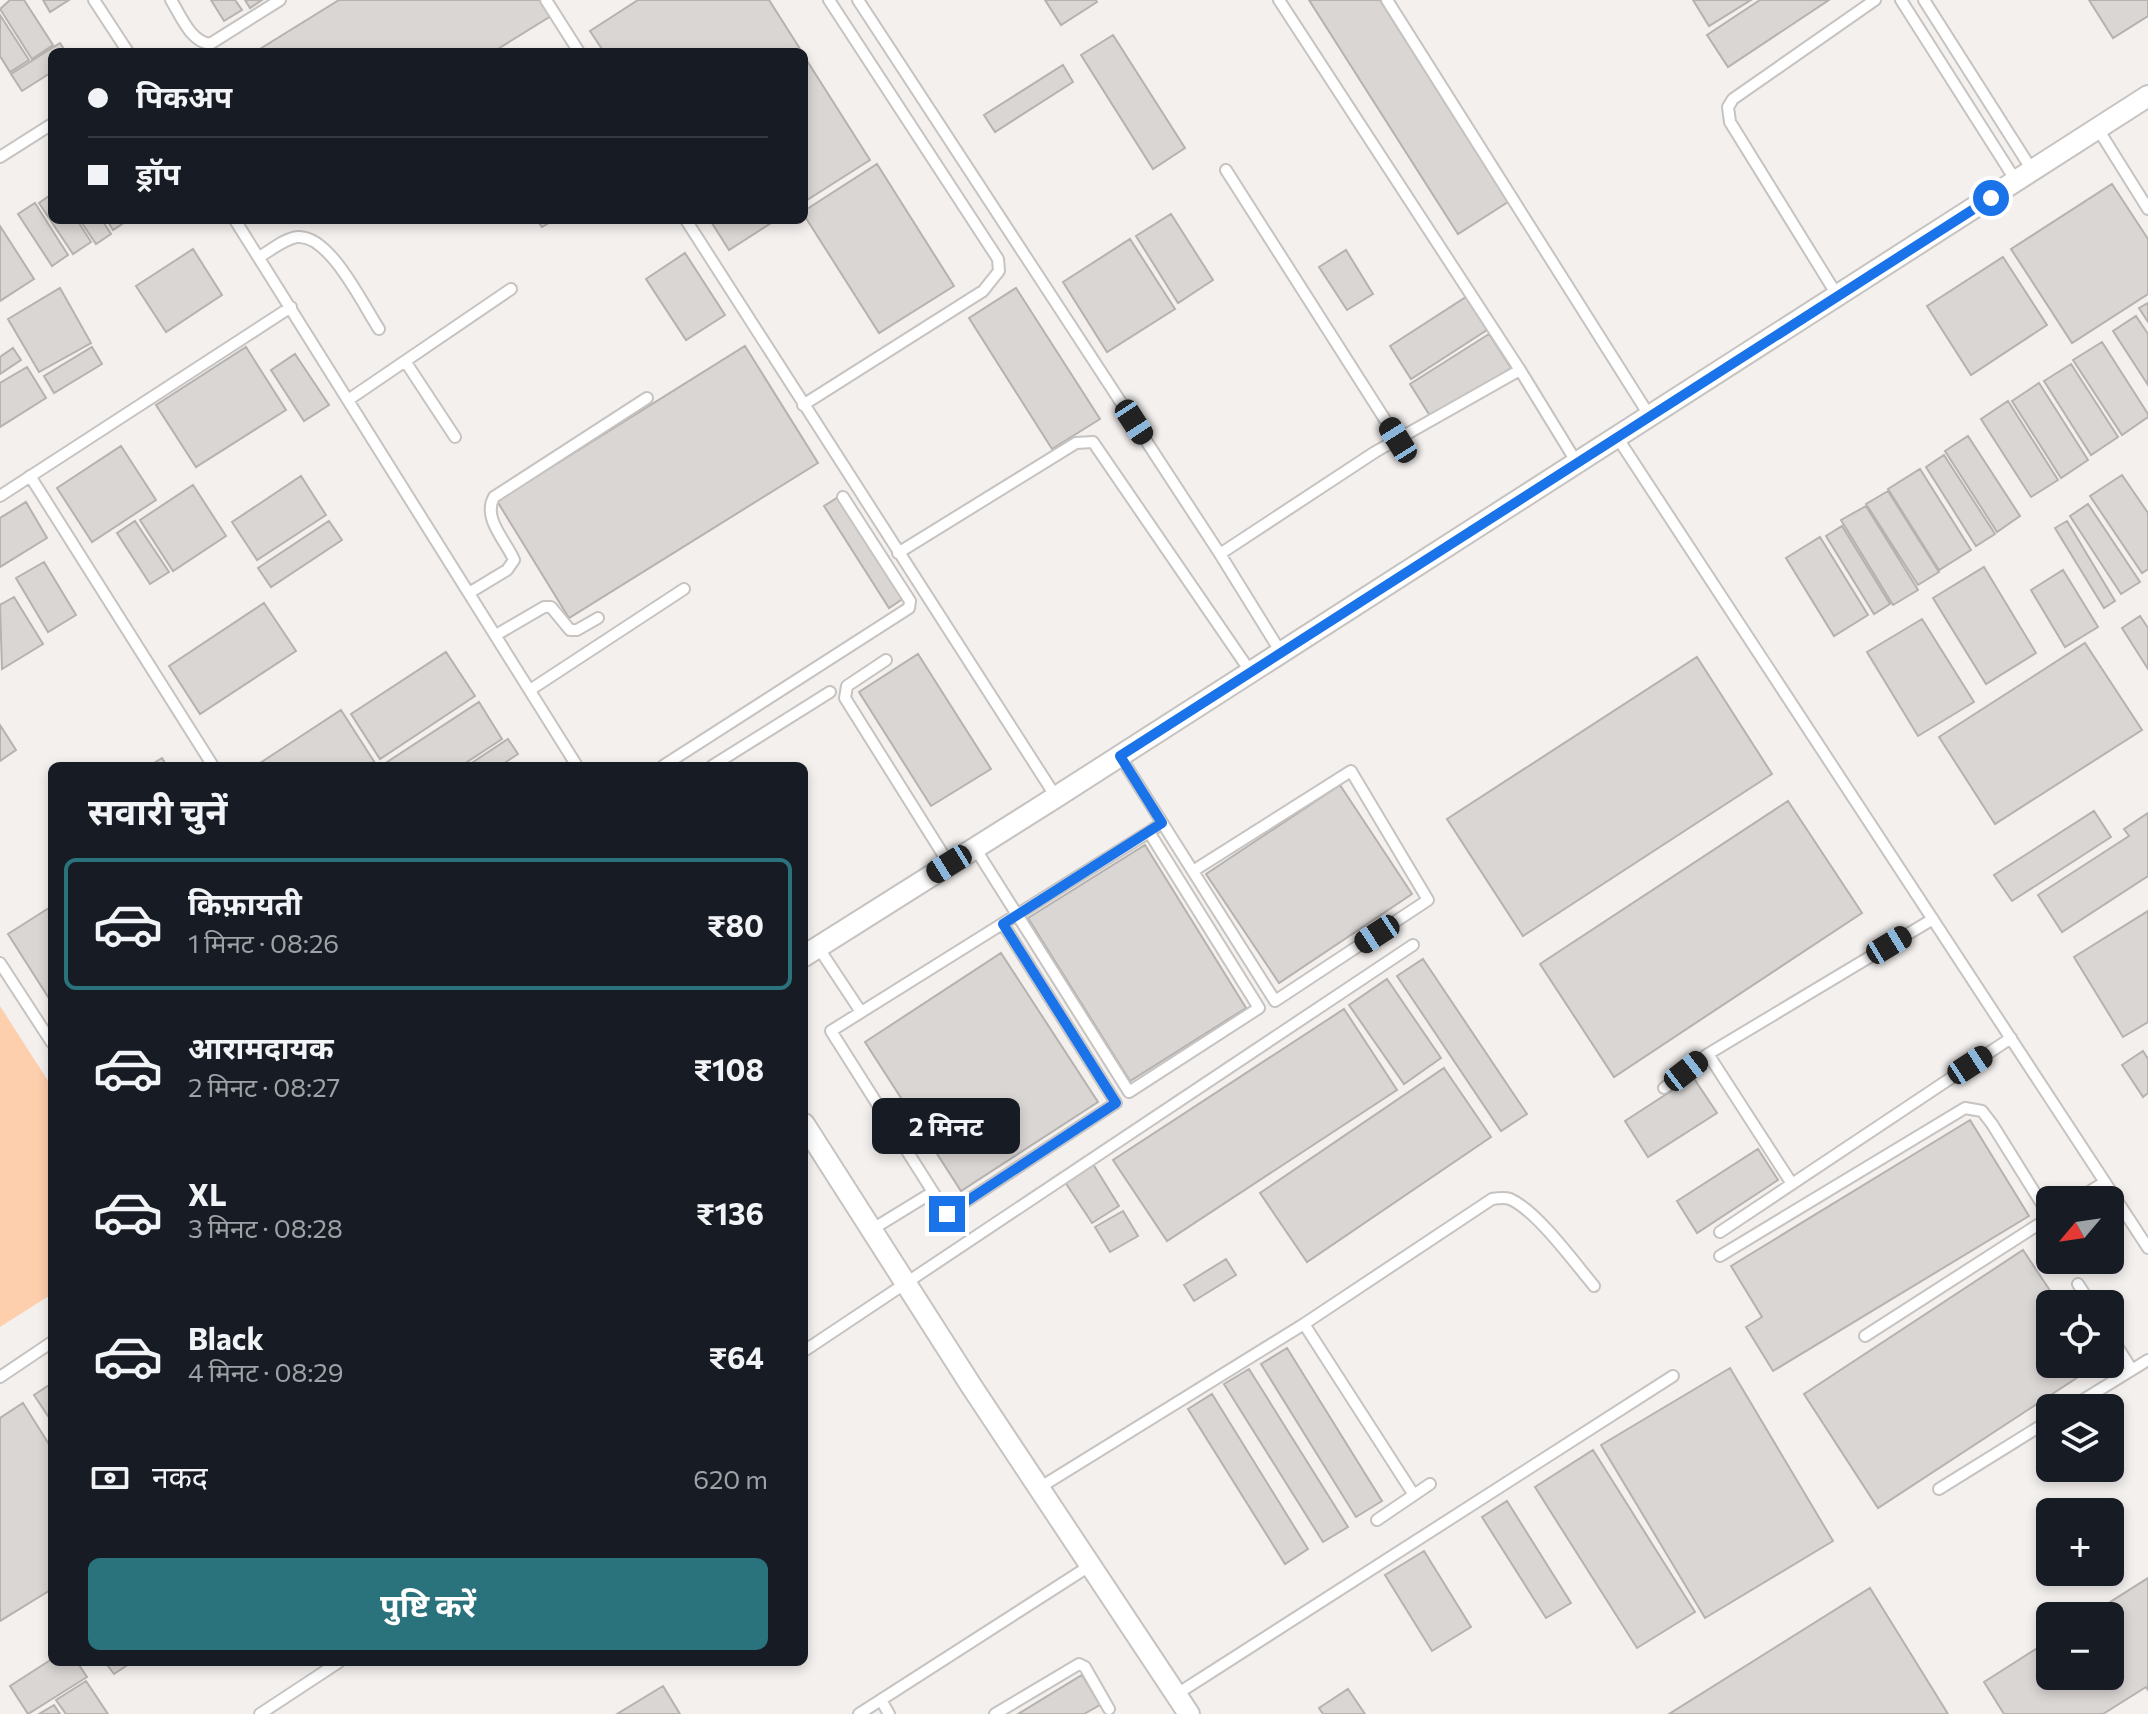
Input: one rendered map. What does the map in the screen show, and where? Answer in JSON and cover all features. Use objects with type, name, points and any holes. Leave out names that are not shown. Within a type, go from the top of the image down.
[{"type":"street","points":[[811,951],[2148,96]]},
{"type":"street","points":[[808,1130],[1189,1714]]},
{"type":"lane","points":[[94,0],[125,48]]},
{"type":"lane","points":[[171,0],[193,36],[210,44],[280,0]]},
{"type":"lane","points":[[546,0],[576,48]]},
{"type":"lane","points":[[803,405],[983,291],[999,271],[998,259],[829,0]]},
{"type":"lane","points":[[858,0],[1220,554],[1280,651]]},
{"type":"lane","points":[[1279,0],[1520,370],[1577,463]]},
{"type":"lane","points":[[1387,0],[1649,415]]},
{"type":"lane","points":[[1837,295],[1730,122],[1728,107],[1733,99],[1875,0]]},
{"type":"lane","points":[[1901,0],[2024,176]]},
{"type":"lane","points":[[1924,0],[2024,176]]},
{"type":"lane","points":[[0,157],[48,127]]},
{"type":"lane","points":[[2098,129],[2148,209]]},
{"type":"lane","points":[[1226,170],[1398,440]]},
{"type":"lane","points":[[238,224],[575,762]]},
{"type":"lane","points":[[689,224],[1056,797]]},
{"type":"lane","points":[[259,257],[290,239],[299,237],[316,242],[338,265],[379,329]]},
{"type":"lane","points":[[348,400],[511,289]]},
{"type":"lane","points":[[0,496],[291,307]]},
{"type":"lane","points":[[405,361],[455,437]]},
{"type":"lane","points":[[1220,554],[1398,440],[1520,370]]},
{"type":"lane","points":[[469,593],[507,570],[514,560],[491,516],[490,504],[494,497],[647,398]]},
{"type":"lane","points":[[1617,437],[2148,1248]]},
{"type":"lane","points":[[898,553],[1076,443],[1093,442],[1250,671]]},
{"type":"lane","points":[[30,476],[210,762]]},
{"type":"lane","points":[[669,762],[909,608],[910,601],[843,497]]},
{"type":"lane","points":[[530,690],[684,589]]},
{"type":"lane","points":[[496,635],[544,607],[551,607],[570,630],[577,630],[598,618]]},
{"type":"lane","points":[[886,660],[847,686],[845,698],[949,864]]},
{"type":"lane","points":[[718,762],[830,692]]},
{"type":"lane","points":[[1120,756],[1275,1001],[1428,900],[1351,771],[1193,871]]},
{"type":"lane","points":[[1003,924],[1116,1103],[947,1214],[831,1031],[1162,823]]},
{"type":"lane","points":[[975,848],[1129,1092],[1259,1008],[1149,832]]},
{"type":"lane","points":[[1664,1088],[1708,1054],[1933,919]]},
{"type":"lane","points":[[808,1348],[1413,945]]},
{"type":"lane","points":[[811,951],[861,1012]]},
{"type":"lane","points":[[0,963],[48,1037]]},
{"type":"lane","points":[[1720,1232],[2011,1038]]},
{"type":"lane","points":[[1708,1054],[1792,1184]]},
{"type":"lane","points":[[1720,1256],[1965,1108],[1982,1111],[2036,1195]]},
{"type":"lane","points":[[2099,1186],[2105,1182]]},
{"type":"lane","points":[[871,1230],[933,1192]]},
{"type":"lane","points":[[1039,1488],[1304,1324],[1487,1202],[1501,1197],[1511,1200],[1536,1220],[1594,1286]]},
{"type":"lane","points":[[1865,1336],[2036,1226]]},
{"type":"lane","points":[[2078,1284],[2082,1290]]},
{"type":"lane","points":[[1304,1324],[1414,1495]]},
{"type":"lane","points":[[0,1377],[48,1345]]},
{"type":"lane","points":[[2124,1357],[2132,1370]]},
{"type":"lane","points":[[2093,1394],[2148,1360]]},
{"type":"lane","points":[[1177,1694],[1673,1376]]},
{"type":"lane","points":[[1939,1489],[2036,1429]]},
{"type":"lane","points":[[1377,1520],[1430,1484]]},
{"type":"lane","points":[[859,1714],[1091,1565]]},
{"type":"lane","points":[[995,1714],[1079,1664],[1085,1667],[1107,1712]]},
{"type":"lane","points":[[260,1714],[333,1666]]},
{"type":"lane","points":[[881,1700],[889,1714]]},
{"type":"shaded area","points":[[0,1006],[48,1081],[48,1297],[0,1327]]},
{"type":"building","points":[[10,0],[24,0],[53,45],[32,59],[0,9]]},
{"type":"building","points":[[43,0],[69,0],[50,12]]},
{"type":"building","points":[[211,0],[235,0],[242,10],[224,21]]},
{"type":"building","points":[[245,0],[262,0],[250,8]]},
{"type":"building","points":[[339,0],[541,0],[551,16],[499,48],[261,48]]},
{"type":"building","points":[[638,0],[769,0],[799,48],[601,48],[590,31]]},
{"type":"building","points":[[1045,0],[1096,0],[1097,2],[1061,25]]},
{"type":"building","points":[[1309,0],[1380,0],[1508,202],[1458,234]]},
{"type":"building","points":[[1693,0],[1751,0],[1709,26]]},
{"type":"building","points":[[1760,0],[1829,0],[1728,67],[1707,35]]},
{"type":"building","points":[[2089,0],[2148,0],[2148,16],[2113,38]]},
{"type":"building","points":[[0,15],[29,60],[10,72],[0,56]]},
{"type":"building","points":[[1113,35],[1185,148],[1153,169],[1081,55]]},
{"type":"building","points":[[48,51],[48,75],[22,91],[11,74]]},
{"type":"building","points":[[808,62],[870,160],[808,199]]},
{"type":"building","points":[[1063,65],[1073,82],[995,132],[984,115]]},
{"type":"building","points":[[877,164],[954,286],[879,333],[808,221],[808,208]]},
{"type":"building","points":[[2112,184],[2148,239],[2148,294],[2072,343],[2011,249]]},
{"type":"building","points":[[48,197],[48,216],[39,203]]},
{"type":"building","points":[[35,203],[68,255],[52,266],[18,214]]},
{"type":"building","points":[[1171,214],[1213,280],[1178,303],[1136,236]]},
{"type":"building","points":[[53,224],[80,224],[91,242],[73,254]]},
{"type":"building","points":[[83,224],[105,224],[111,234],[96,244]]},
{"type":"building","points":[[713,224],[770,224],[729,250]]},
{"type":"building","points":[[0,226],[34,279],[0,301]]},
{"type":"building","points":[[1130,239],[1175,309],[1107,352],[1063,282]]},
{"type":"building","points":[[193,249],[222,295],[166,332],[136,286]]},
{"type":"building","points":[[1346,250],[1373,294],[1347,310],[1319,267]]},
{"type":"building","points":[[685,253],[725,315],[686,340],[646,279]]},
{"type":"building","points":[[2003,257],[2047,325],[1971,375],[1927,306]]},
{"type":"building","points":[[60,288],[91,343],[39,372],[8,319]]},
{"type":"building","points":[[1016,288],[1100,419],[1052,449],[969,318]]},
{"type":"building","points":[[1466,297],[1487,330],[1411,379],[1390,346]]},
{"type":"building","points":[[2148,303],[2148,322],[2139,308]]},
{"type":"building","points":[[2136,316],[2148,334],[2148,385],[2113,331]]},
{"type":"building","points":[[1489,334],[1511,368],[1432,419],[1410,384]]},
{"type":"building","points":[[2102,342],[2148,414],[2122,435],[2073,360]]},
{"type":"building","points":[[745,346],[818,463],[569,618],[497,501]]},
{"type":"building","points":[[92,347],[102,364],[54,393],[44,376]]},
{"type":"building","points":[[246,347],[286,410],[196,467],[156,405]]},
{"type":"building","points":[[13,348],[21,360],[0,374],[0,357]]},
{"type":"building","points":[[295,354],[329,405],[304,421],[271,370]]},
{"type":"building","points":[[2071,364],[2118,437],[2091,455],[2044,381]]},
{"type":"building","points":[[27,367],[46,398],[0,427],[0,383]]},
{"type":"building","points":[[2039,383],[2088,460],[2061,478],[2012,401]]},
{"type":"building","points":[[2008,401],[2058,480],[2031,497],[1981,419]]},
{"type":"building","points":[[1968,436],[2020,516],[1997,532],[1945,451]]},
{"type":"building","points":[[121,446],[156,500],[92,542],[57,488]]},
{"type":"building","points":[[1944,455],[1995,534],[1976,546],[1926,467]]},
{"type":"building","points":[[1920,469],[1971,550],[1939,570],[1888,489]]},
{"type":"building","points":[[2122,475],[2148,513],[2148,569],[2142,573],[2090,496]]},
{"type":"building","points":[[301,476],[326,515],[257,560],[232,522]]},
{"type":"building","points":[[193,485],[226,536],[173,571],[140,520]]},
{"type":"building","points":[[1888,491],[1939,572],[1918,585],[1866,504]]},
{"type":"building","points":[[840,496],[904,598],[889,608],[824,506]]},
{"type":"building","points":[[26,502],[47,538],[0,567],[0,518]]},
{"type":"building","points":[[2088,504],[2140,582],[2121,594],[2070,516]]},
{"type":"building","points":[[1866,506],[1918,590],[1893,605],[1841,520]]},
{"type":"building","points":[[135,521],[169,572],[150,584],[117,533]]},
{"type":"building","points":[[329,521],[342,540],[271,587],[258,568]]},
{"type":"building","points":[[2067,521],[2115,601],[2104,608],[2055,528]]},
{"type":"building","points":[[1842,526],[1890,604],[1874,614],[1826,536]]},
{"type":"building","points":[[1820,537],[1868,615],[1834,636],[1786,558]]},
{"type":"building","points":[[44,562],[76,615],[48,632],[16,578]]},
{"type":"building","points":[[1984,567],[2036,653],[1986,684],[1933,598]]},
{"type":"building","points":[[2063,570],[2098,627],[2065,647],[2031,590]]},
{"type":"building","points":[[14,597],[43,644],[2,669],[0,605]]},
{"type":"building","points":[[264,603],[296,651],[200,714],[169,666]]},
{"type":"building","points":[[2140,616],[2148,628],[2148,669],[2122,628]]},
{"type":"building","points":[[1922,619],[1974,702],[1918,736],[1867,652]]},
{"type":"building","points":[[2085,643],[2142,730],[1995,824],[1939,737]]},
{"type":"building","points":[[446,652],[475,696],[380,759],[351,714]]},
{"type":"building","points":[[918,654],[991,769],[931,806],[859,692]]},
{"type":"building","points":[[1697,657],[1772,774],[1523,936],[1447,819]]},
{"type":"building","points":[[479,702],[502,739],[467,762],[387,762]]},
{"type":"building","points":[[341,710],[374,762],[262,762]]},
{"type":"building","points":[[0,725],[16,750],[0,761]]},
{"type":"building","points":[[508,739],[518,754],[506,762],[473,762]]},
{"type":"building","points":[[1340,785],[1412,894],[1279,983],[1206,874]]},
{"type":"building","points":[[1788,801],[1862,913],[1614,1077],[1540,964]]},
{"type":"building","points":[[2094,811],[2111,837],[2012,901],[1994,875]]},
{"type":"building","points":[[2148,813],[2148,876],[2062,932],[2038,895],[2129,836],[2124,829]]},
{"type":"building","points":[[1145,845],[1246,1008],[1130,1081],[1028,918]]},
{"type":"building","points":[[48,909],[48,997],[8,934]]},
{"type":"building","points":[[2148,911],[2148,1022],[2123,1037],[2074,957]]},
{"type":"building","points":[[1001,953],[1098,1102],[961,1191],[865,1042]]},
{"type":"building","points":[[1423,959],[1527,1114],[1501,1131],[1397,976]]},
{"type":"building","points":[[1387,979],[1441,1058],[1404,1084],[1349,1005]]},
{"type":"building","points":[[1344,1009],[1397,1090],[1167,1241],[1113,1160]]},
{"type":"building","points":[[2143,1051],[2148,1059],[2148,1093],[2143,1097],[2122,1065]]},
{"type":"building","points":[[1444,1068],[1491,1137],[1307,1262],[1260,1193]]},
{"type":"building","points":[[1693,1077],[1717,1113],[1648,1157],[1625,1121]]},
{"type":"building","points":[[1970,1120],[2029,1216],[1773,1371],[1746,1327],[1762,1317],[1731,1266]]},
{"type":"building","points":[[1758,1149],[1778,1180],[1697,1233],[1677,1201]]},
{"type":"building","points":[[1093,1164],[1119,1206],[1092,1223],[1065,1182]]},
{"type":"building","points":[[1123,1211],[1138,1236],[1110,1252],[1095,1227]]},
{"type":"building","points":[[2023,1250],[2036,1274],[2050,1290],[2036,1290],[2036,1378],[2077,1378],[2052,1394],[2036,1394],[2036,1405],[1878,1508],[1804,1394]]},
{"type":"building","points":[[1226,1259],[1236,1275],[1194,1301],[1184,1285]]},
{"type":"building","points":[[1287,1348],[1382,1501],[1356,1517],[1261,1364]]},
{"type":"building","points":[[1730,1368],[1833,1541],[1705,1618],[1601,1445]]},
{"type":"building","points":[[1249,1369],[1348,1527],[1323,1542],[1224,1384]]},
{"type":"building","points":[[48,1386],[48,1416],[34,1395]]},
{"type":"building","points":[[1212,1394],[1308,1549],[1285,1564],[1188,1409]]},
{"type":"building","points":[[23,1403],[48,1443],[48,1591],[0,1621],[0,1418]]},
{"type":"building","points":[[1593,1450],[1695,1612],[1637,1648],[1535,1487]]},
{"type":"building","points":[[1507,1501],[1571,1603],[1546,1618],[1482,1517]]},
{"type":"building","points":[[1424,1551],[1471,1627],[1432,1651],[1385,1575]]},
{"type":"building","points":[[2148,1578],[2148,1690],[2146,1687],[2103,1714],[2004,1714],[1984,1682],[2036,1649],[2036,1690],[2124,1690],[2124,1602],[2110,1602]]},
{"type":"building","points":[[1870,1588],[1948,1714],[1669,1714]]},
{"type":"building","points":[[48,1662],[48,1666],[80,1666],[87,1677],[28,1714],[10,1686]]},
{"type":"building","points":[[108,1666],[126,1666],[114,1674]]},
{"type":"building","points":[[1082,1675],[1100,1705],[1084,1714],[1018,1714]]},
{"type":"building","points":[[86,1681],[108,1714],[66,1714],[56,1700]]},
{"type":"building","points":[[663,1686],[680,1714],[617,1714]]},
{"type":"building","points":[[1348,1689],[1365,1714],[1323,1714],[1319,1708]]},
{"type":"building","points":[[54,1705],[60,1714],[39,1714]]},
{"type":"route","points":[[947,1214],[1116,1103],[1003,924],[1162,823],[1120,756],[1991,198]]}]
